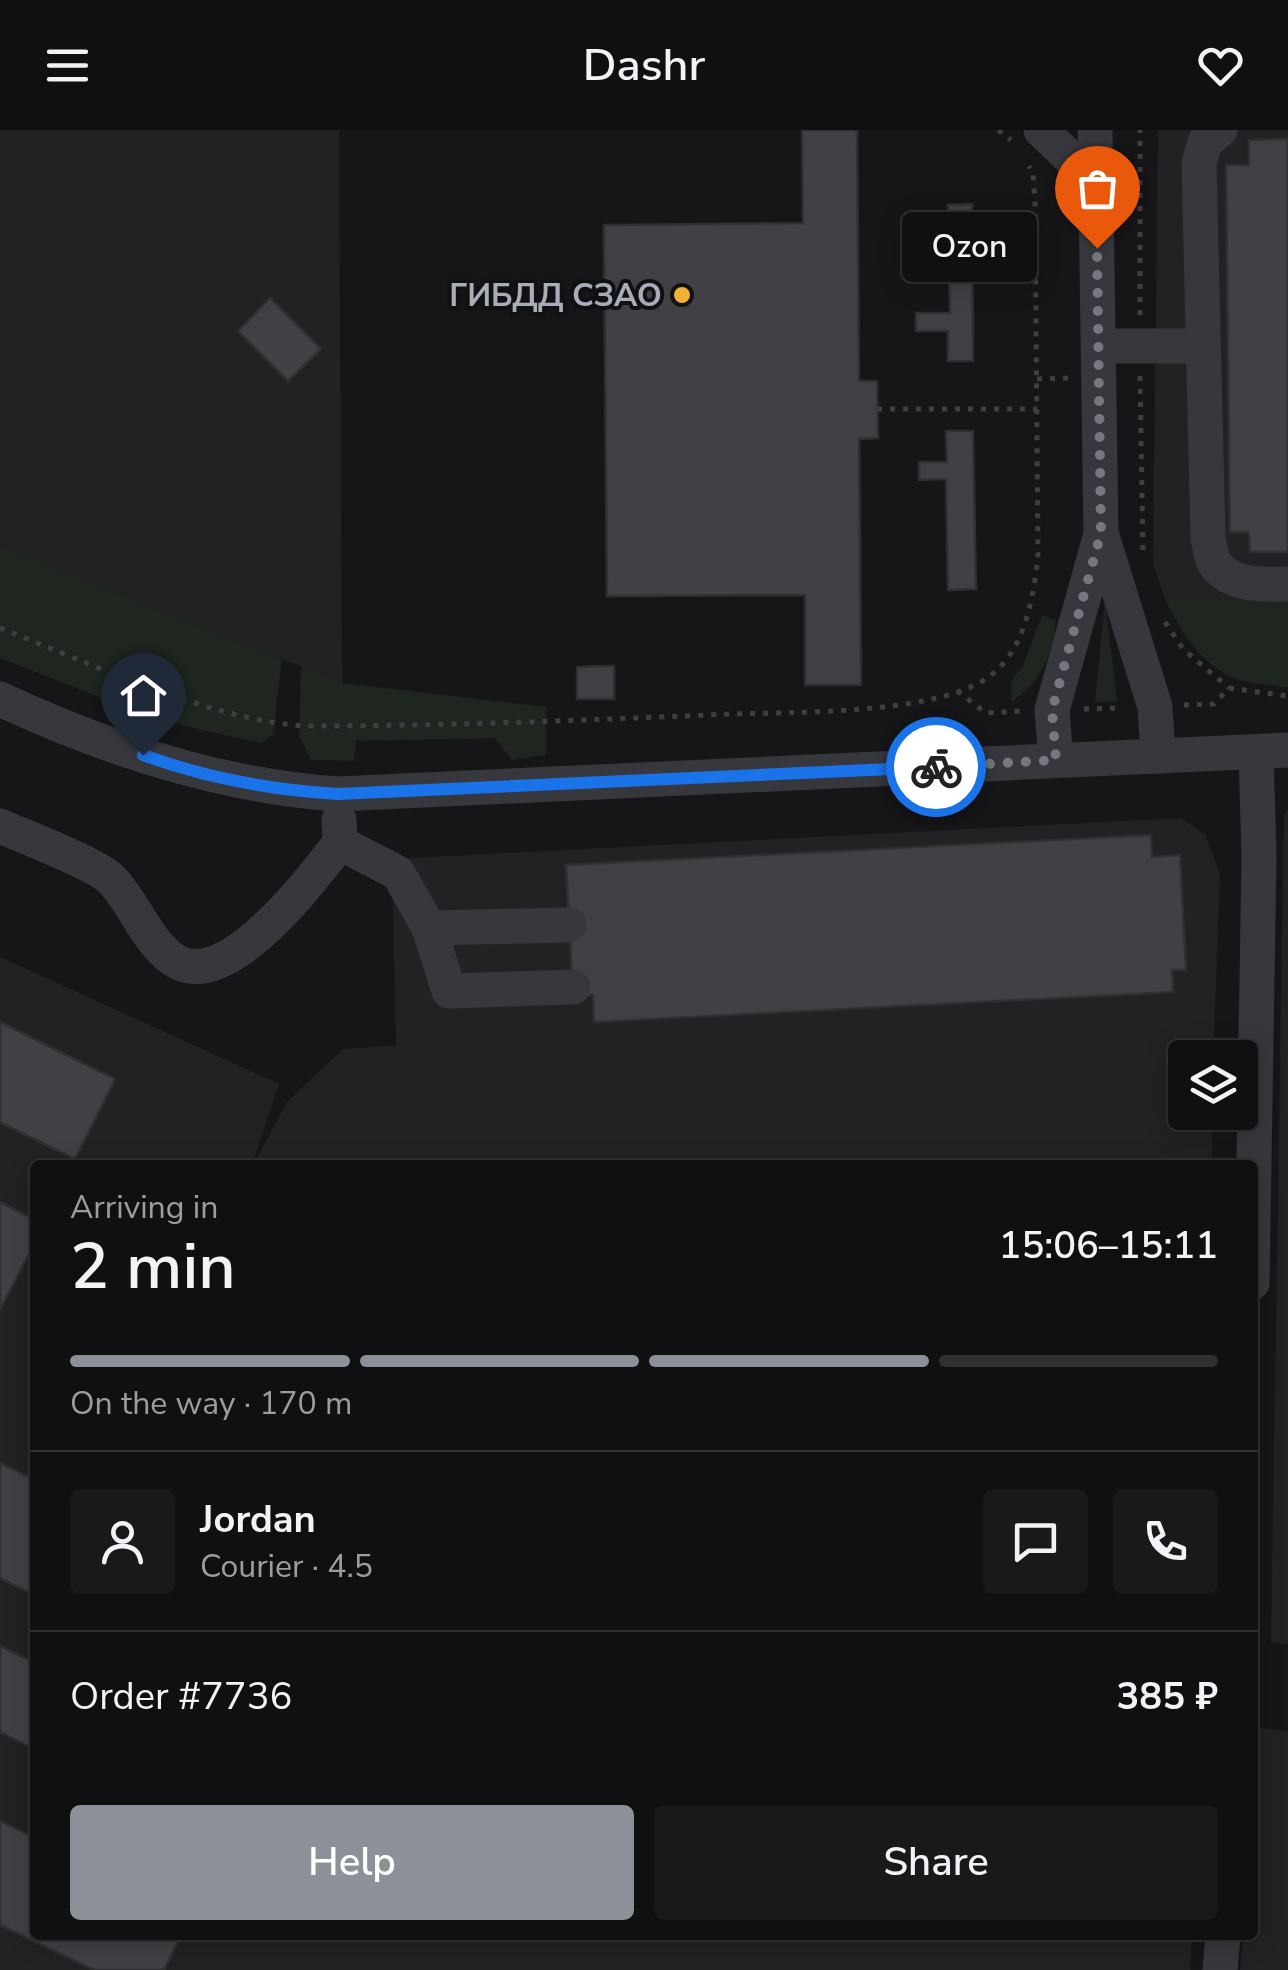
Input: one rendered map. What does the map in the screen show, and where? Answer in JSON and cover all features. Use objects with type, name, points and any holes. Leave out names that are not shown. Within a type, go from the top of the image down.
[{"type":"street","points":[[1056,760],[1052,710],[1101,533],[1095,130]]},
{"type":"street","points":[[1220,130],[1205,142],[1199,163],[1208,539],[1214,563],[1234,578],[1260,585],[1288,584]]},
{"type":"street","points":[[1025,142],[1096,182]]},
{"type":"street","points":[[1099,346],[1203,346]]},
{"type":"street","points":[[1101,533],[1155,707],[1158,756]]},
{"type":"street","points":[[0,699],[180,768],[296,792],[338,794],[1272,751],[1260,856],[1254,1160]]},
{"type":"street","points":[[0,826],[109,876],[169,957],[188,968],[216,964],[283,915],[340,843],[338,794]]},
{"type":"street","points":[[340,843],[398,873],[429,928],[442,969],[516,969],[529,989],[572,987]]},
{"type":"street","points":[[429,928],[569,924]]},
{"type":"street","points":[[1220,1970],[1223,1940]]},
{"type":"path","points":[[0,628],[124,676],[233,713],[279,724],[496,724],[833,710],[885,706],[980,683],[1006,661],[1021,635],[1032,602],[1038,558],[1034,173],[1025,142],[998,130]]},
{"type":"path","points":[[1140,130],[1143,552]]},
{"type":"path","points":[[877,409],[1037,409]]},
{"type":"path","points":[[1164,621],[1183,648],[1229,688]]},
{"type":"path","points":[[956,690],[986,713],[1052,710]]},
{"type":"shaded area","points":[[0,130],[339,130],[342,683],[0,546]]},
{"type":"shaded area","points":[[1158,130],[1288,130],[1288,598],[1165,599],[1153,564]]},
{"type":"shaded area","points":[[0,546],[282,659],[273,734],[261,743],[158,720],[0,658]]},
{"type":"shaded area","points":[[1288,598],[1288,687],[1239,680],[1222,672],[1184,634],[1165,599]]},
{"type":"shaded area","points":[[1105,600],[1117,701],[1095,702]]},
{"type":"shaded area","points":[[1042,615],[1056,620],[1052,645],[1038,676],[1011,702],[1011,681],[1023,666]]},
{"type":"shaded area","points":[[301,666],[342,683],[546,707],[546,755],[512,760],[495,738],[356,741],[354,761],[311,760],[299,735]]},
{"type":"shaded area","points":[[1288,809],[1288,1645],[1271,1642],[1284,814]]},
{"type":"shaded area","points":[[1181,818],[1205,834],[1220,874],[1214,1040],[1168,1040],[1168,1130],[1212,1130],[1212,1160],[256,1160],[287,1102],[343,1049],[396,1045],[392,859]]},
{"type":"shaded area","points":[[0,957],[279,1084],[254,1160],[30,1160],[30,1940],[1192,1940],[1190,1970],[0,1970]]},
{"type":"shaded area","points":[[1260,1728],[1288,1731],[1288,1970],[1240,1970],[1243,1940],[1258,1940]]},
{"type":"building","points":[[802,130],[857,130],[859,381],[877,381],[878,438],[859,439],[861,685],[805,685],[805,595],[607,596],[604,225],[803,223]]},
{"type":"building","points":[[1288,139],[1288,552],[1250,552],[1249,532],[1230,532],[1226,165],[1249,165],[1249,140]]},
{"type":"building","points":[[972,204],[973,361],[948,361],[948,331],[916,331],[916,313],[950,313],[948,205]]},
{"type":"building","points":[[270,298],[321,349],[288,381],[238,331]]},
{"type":"building","points":[[946,431],[973,431],[976,589],[948,590],[946,479],[919,480],[919,462],[947,462]]},
{"type":"building","points":[[614,666],[614,699],[577,699],[577,667]]},
{"type":"building","points":[[1151,835],[1152,857],[1180,855],[1186,970],[1172,970],[1173,992],[594,1022],[593,995],[573,996],[566,865]]},
{"type":"building","points":[[0,1022],[115,1079],[75,1159],[0,1122]]},
{"type":"building","points":[[0,1202],[30,1217],[30,1252],[0,1310]]},
{"type":"building","points":[[0,1463],[30,1478],[30,1593],[0,1578]]},
{"type":"building","points":[[0,1646],[30,1661],[30,1747],[0,1732]]},
{"type":"building","points":[[0,1821],[30,1836],[30,1939],[0,1925]]},
{"type":"building","points":[[31,1940],[179,1940],[164,1970],[94,1970]]},
{"type":"way so far","points":[[936,767],[1056,760],[1052,710],[1101,533],[1097,248]]},
{"type":"place","name":"Ozon","points":[[1097,248]]},
{"type":"place","name":"ГИБДД СЗАО","points":[[682,295]]},
{"type":"route","points":[[143,755],[180,768],[296,792],[380,795],[936,767]]}]
